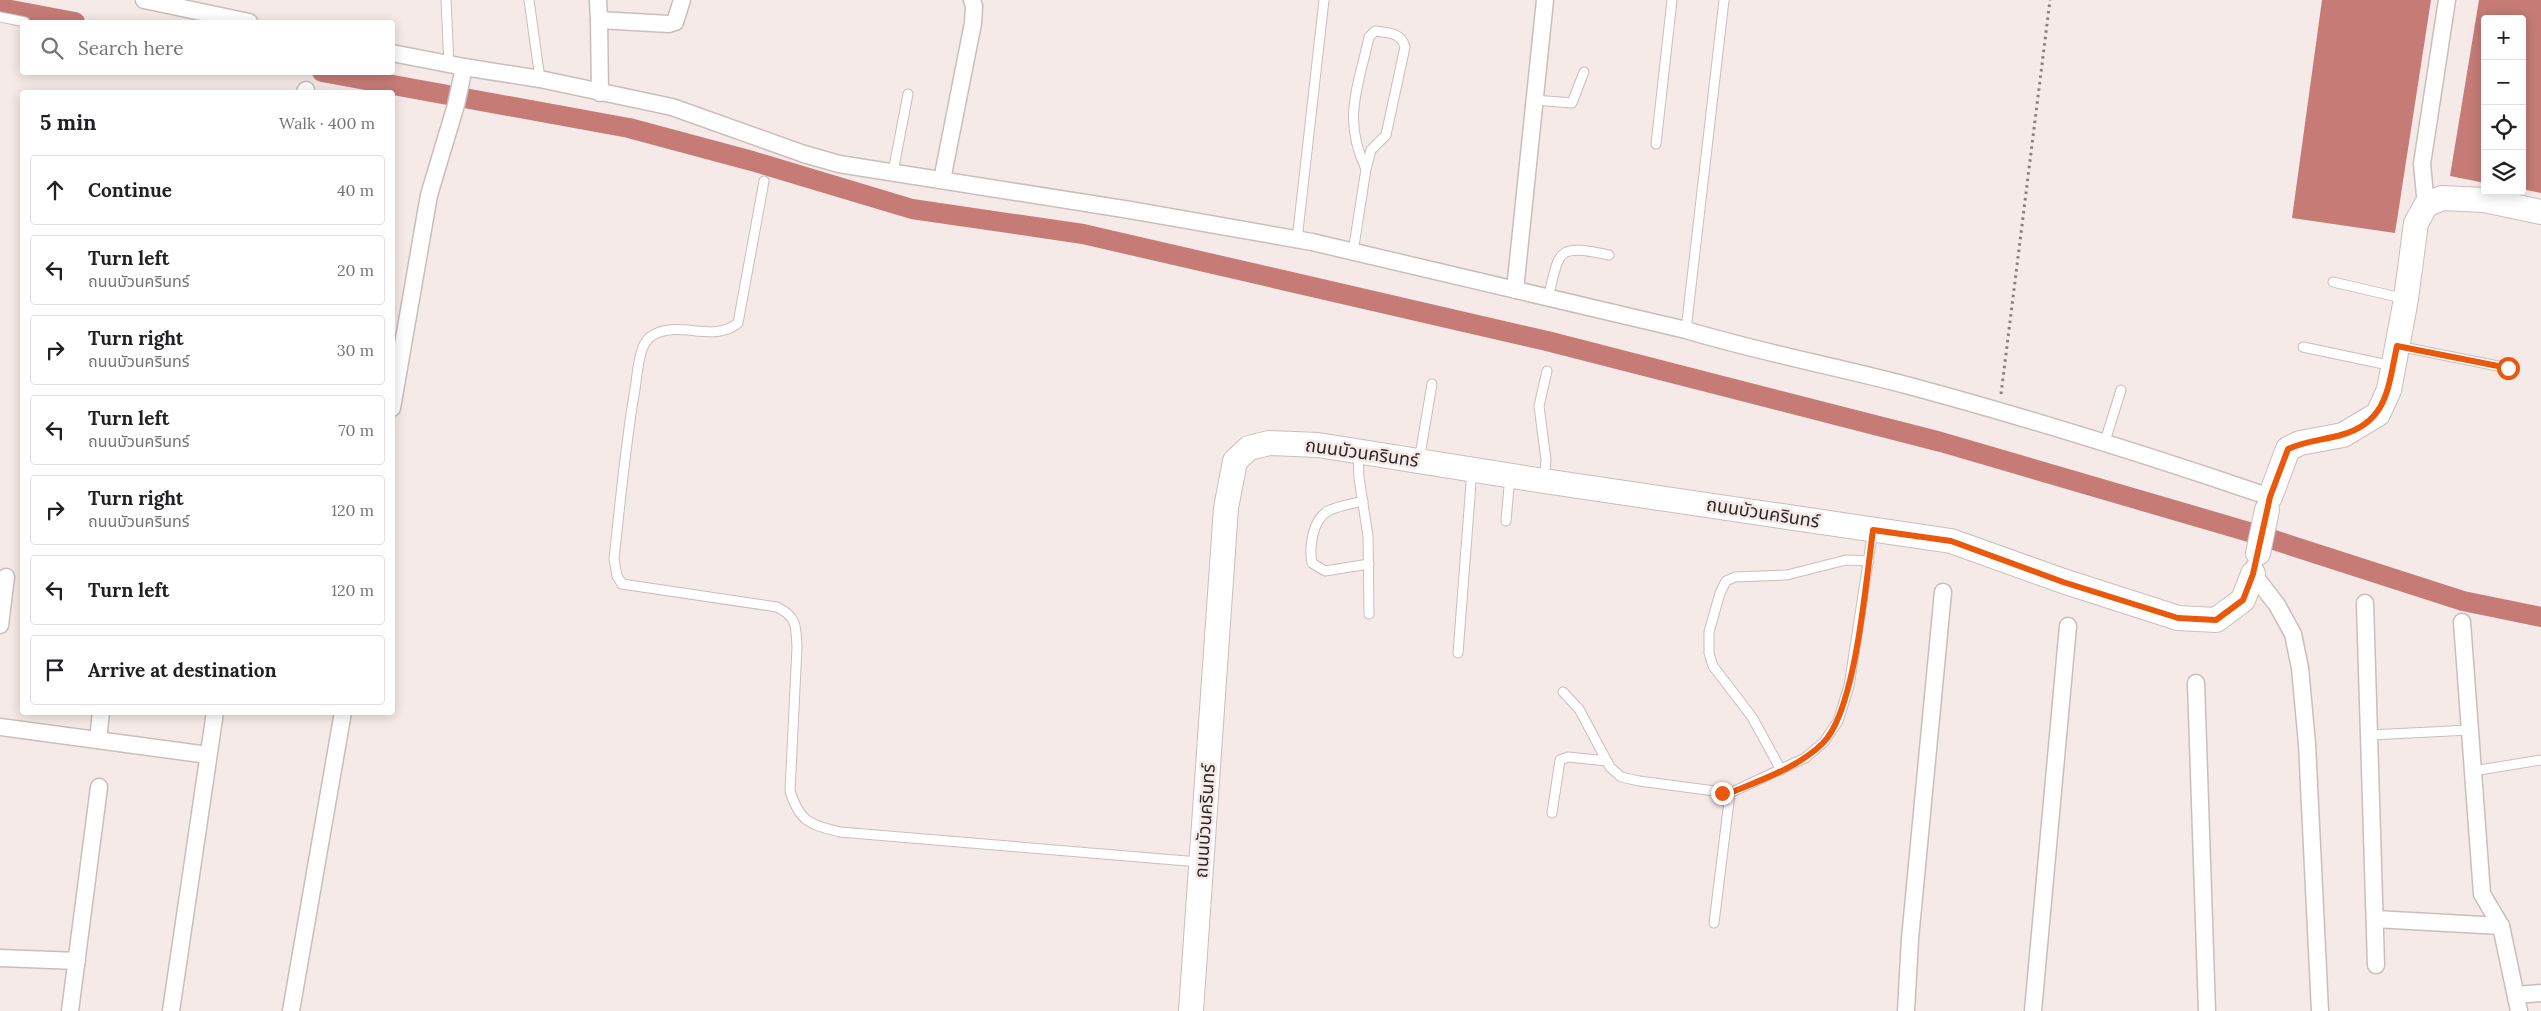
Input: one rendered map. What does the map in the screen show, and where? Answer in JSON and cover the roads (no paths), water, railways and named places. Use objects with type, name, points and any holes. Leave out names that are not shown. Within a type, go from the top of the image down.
[{"type":"street","points":[[144,0],[239,20]]},
{"type":"street","points":[[598,0],[600,20],[600,93]]},
{"type":"street","points":[[600,20],[669,24],[676,22],[682,0]]},
{"type":"street","points":[[942,180],[973,23],[974,6],[972,0]]},
{"type":"street","points":[[1515,290],[1545,0]]},
{"type":"street","points":[[2447,0],[2422,164],[2426,205],[2442,198],[2484,200],[2541,212]]},
{"type":"street","points":[[395,54],[459,67],[540,79],[672,107],[804,154],[840,164],[1297,240],[1686,330],[1745,348],[1905,385],[2105,441],[2269,503]]},
{"type":"street","points":[[395,391],[429,195],[456,105],[459,67]]},
{"type":"street","name":"ถนนบัวนครินทร์","points":[[1191,1011],[1226,508],[1234,461],[1249,448],[1270,443],[1318,445],[1510,476],[1951,541],[2063,582],[2178,618],[2216,620],[2243,600],[2255,563],[2269,503],[2288,449],[2300,443],[2342,435],[2378,414],[2389,390],[2406,299],[2416,223],[2426,205]]},
{"type":"street","points":[[2255,563],[2293,634],[2300,668],[2307,744],[2320,1011]]},
{"type":"street","points":[[0,625],[6,578]]},
{"type":"street","points":[[1906,1011],[1911,929],[1943,592]]},
{"type":"street","points":[[2365,602],[2376,965]]},
{"type":"street","points":[[2462,622],[2482,894],[2501,926],[2516,1006],[2541,992]]},
{"type":"street","points":[[2033,1011],[2068,626]]},
{"type":"street","points":[[2196,683],[2207,1011]]},
{"type":"street","points":[[98,740],[101,715]]},
{"type":"street","points":[[171,1011],[214,715]]},
{"type":"street","points":[[291,1011],[342,715]]},
{"type":"street","points":[[0,727],[208,754]]},
{"type":"street","points":[[70,1011],[99,787]]},
{"type":"street","points":[[2375,919],[2501,926]]},
{"type":"street","points":[[0,958],[77,961]]},
{"type":"lane","points":[[446,0],[459,67]]},
{"type":"lane","points":[[529,0],[540,79]]},
{"type":"lane","points":[[1297,240],[1324,0]]},
{"type":"lane","points":[[1656,144],[1672,0]]},
{"type":"lane","points":[[1686,330],[1724,0]]},
{"type":"lane","points":[[0,17],[20,21]]},
{"type":"lane","points":[[1353,252],[1366,169],[1371,150],[1386,135],[1405,47],[1401,38],[1397,35],[1375,31],[1369,36],[1352,114],[1356,148],[1366,169]]},
{"type":"lane","points":[[1535,100],[1572,103],[1584,72]]},
{"type":"lane","points":[[893,172],[908,94]]},
{"type":"lane","points":[[764,181],[738,323],[729,330],[715,333],[688,329],[664,331],[649,338],[642,348],[629,423],[614,559],[619,580],[622,584],[777,606],[789,613],[796,625],[797,647],[790,790],[795,809],[810,824],[840,832],[1202,862]]},
{"type":"lane","points":[[1548,298],[1557,262],[1568,250],[1577,248],[1608,255]]},
{"type":"lane","points":[[2333,282],[2406,299]]},
{"type":"lane","points":[[2303,347],[2508,368]]},
{"type":"lane","points":[[1544,481],[1546,460],[1539,406],[1547,371]]},
{"type":"lane","points":[[1419,461],[1432,384]]},
{"type":"lane","points":[[2105,441],[2121,390]]},
{"type":"lane","points":[[1358,451],[1368,536],[1369,614]]},
{"type":"lane","points":[[1458,652],[1472,469]]},
{"type":"lane","points":[[1506,521],[1510,476]]},
{"type":"lane","points":[[1363,501],[1328,511],[1321,517],[1315,528],[1310,554],[1312,563],[1325,571],[1369,564]]},
{"type":"lane","points":[[1563,692],[1579,709],[1608,761],[1620,777],[1638,782],[1730,793],[1781,770],[1812,753],[1824,742],[1838,721],[1849,686],[1873,530]]},
{"type":"lane","points":[[1781,770],[1752,717],[1713,666],[1709,653],[1708,632],[1720,593],[1726,581],[1735,577],[1787,575],[1846,560],[1868,561]]},
{"type":"lane","points":[[2370,735],[2470,730]]},
{"type":"lane","points":[[1552,813],[1560,760],[1568,757],[1608,761]]},
{"type":"lane","points":[[2473,771],[2541,760]]},
{"type":"lane","points":[[1714,923],[1730,793]]},
{"type":"waterway","points":[[0,8],[64,20]]},
{"type":"waterway","points":[[338,75],[629,128],[752,161],[912,209],[1083,234],[1547,341],[1941,442],[2249,532],[2463,601],[2541,617]]}]
